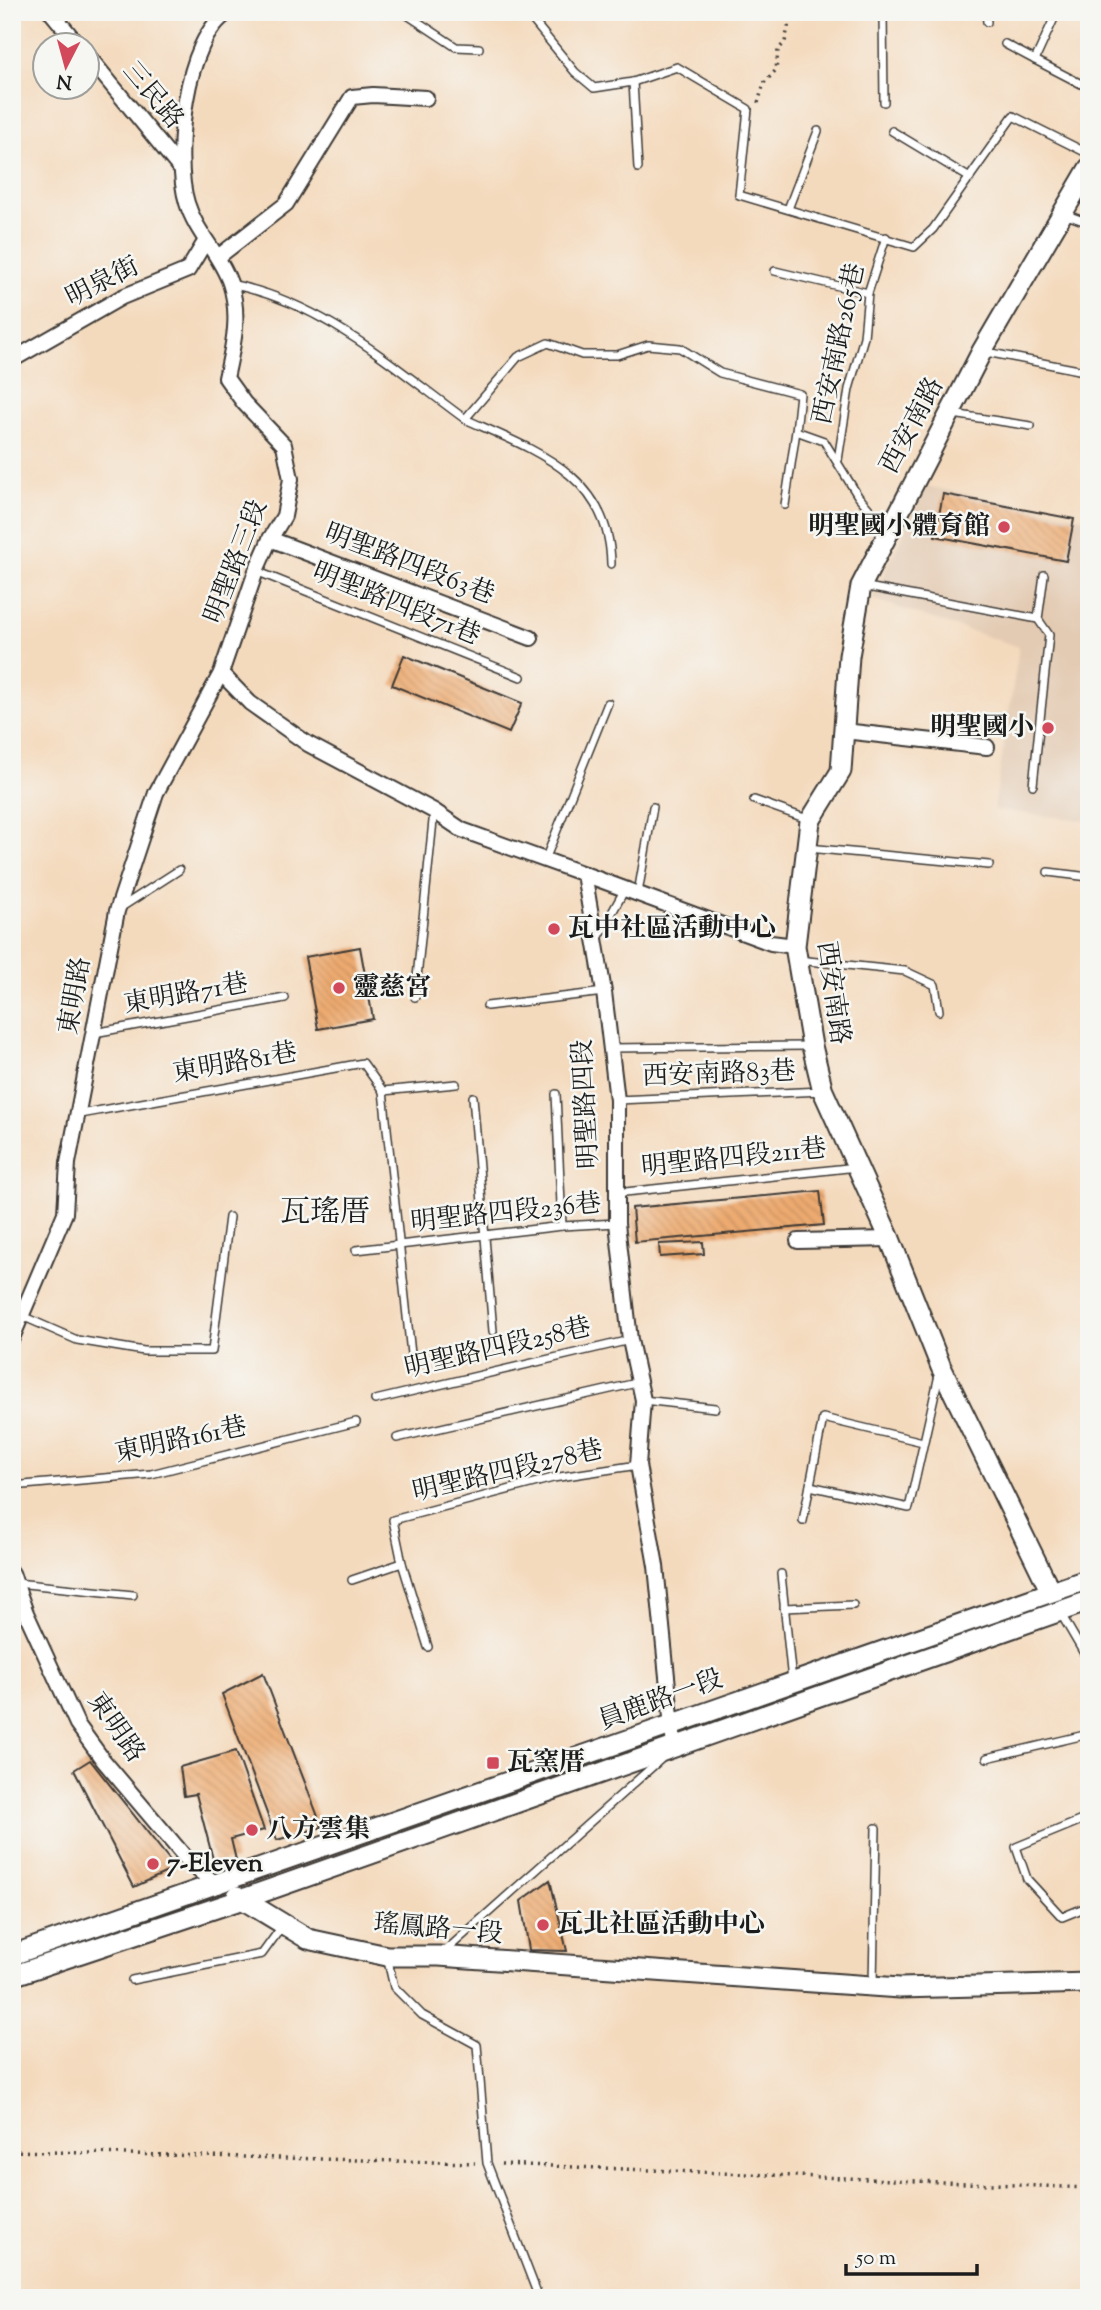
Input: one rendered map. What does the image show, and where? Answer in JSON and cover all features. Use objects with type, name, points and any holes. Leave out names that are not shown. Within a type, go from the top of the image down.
[{"type":"street","points":[[51,12],[67,32]]},
{"type":"street","name":"明聖路三段","points":[[221,673],[256,571],[270,538],[284,516],[291,479],[284,445],[244,404],[226,378],[237,325],[230,284],[218,257],[205,242],[187,204],[179,167],[185,110],[202,44],[221,17],[229,12]]},
{"type":"street","name":"三民路","points":[[102,73],[179,167]]},
{"type":"street","points":[[218,257],[286,204],[352,97],[373,95],[426,98]]},
{"type":"street","name":"西安南路","points":[[1051,1592],[941,1367],[890,1238],[823,1091],[812,1046],[797,953],[810,821],[841,771],[849,656],[861,586],[982,351],[1060,213],[1089,168]]},
{"type":"street","name":"明泉街","points":[[12,360],[122,297],[188,270],[205,242]]},
{"type":"street","name":"明聖路四段63巷","points":[[270,538],[531,638]]},
{"type":"street","points":[[221,673],[250,703],[307,744],[434,811],[462,830],[797,953]]},
{"type":"street","name":"東明路","points":[[12,1338],[65,1213],[68,1163],[80,1114],[117,911],[156,793],[221,673]]},
{"type":"street","points":[[844,731],[988,747]]},
{"type":"street","name":"明聖路四段","points":[[584,874],[604,992],[617,1100],[617,1223],[630,1340],[643,1401],[638,1465],[656,1566],[674,1747]]},
{"type":"street","points":[[798,1241],[890,1238]]},
{"type":"street","name":"員鹿路一段","points":[[12,1955],[218,1886],[670,1727],[792,1681],[1089,1579]]},
{"type":"street","name":"東明路","points":[[13,1580],[77,1724],[103,1760],[191,1864],[218,1886]]},
{"type":"street","name":"員鹿路一段","points":[[12,1976],[243,1899],[1089,1601]]},
{"type":"street","name":"瑤鳳路一段","points":[[218,1886],[308,1939],[387,1956],[439,1956],[873,1986],[1089,1983]]},
{"type":"lane","points":[[403,12],[456,47],[479,48]]},
{"type":"lane","points":[[526,12],[575,72],[594,88],[634,82],[677,67],[748,109],[739,195],[914,247],[933,229],[1013,116],[1089,154]]},
{"type":"lane","points":[[883,12],[884,102]]},
{"type":"lane","points":[[986,12],[987,22]]},
{"type":"lane","points":[[1035,60],[1057,12]]},
{"type":"lane","points":[[1005,44],[1089,88]]},
{"type":"lane","points":[[634,82],[638,168]]},
{"type":"lane","points":[[788,209],[818,131]]},
{"type":"lane","points":[[892,131],[970,178]]},
{"type":"lane","points":[[1060,213],[1089,223]]},
{"type":"lane","name":"西安南路265巷","points":[[838,460],[849,388],[864,337],[868,293],[886,237]]},
{"type":"lane","points":[[775,271],[868,293]]},
{"type":"lane","points":[[230,284],[264,290],[330,320],[465,419],[533,449],[579,482],[606,522],[611,564]]},
{"type":"lane","points":[[465,419],[518,357],[548,343],[582,355],[617,355],[648,345],[680,348],[720,373],[800,394],[785,505]]},
{"type":"lane","points":[[982,351],[1089,372]]},
{"type":"lane","points":[[949,413],[1031,426]]},
{"type":"lane","points":[[796,431],[824,441],[858,496],[888,530]]},
{"type":"lane","name":"明聖路四段71巷","points":[[256,571],[521,677]]},
{"type":"lane","points":[[1034,785],[1049,635],[1038,619],[1044,575]]},
{"type":"lane","points":[[861,586],[1038,619]]},
{"type":"lane","points":[[545,860],[608,703]]},
{"type":"lane","points":[[754,800],[810,821]]},
{"type":"lane","points":[[596,942],[632,891],[653,807]]},
{"type":"lane","points":[[415,997],[434,811]]},
{"type":"lane","points":[[807,848],[989,865]]},
{"type":"lane","points":[[117,911],[179,870]]},
{"type":"lane","points":[[1048,872],[1089,877]]},
{"type":"lane","points":[[797,953],[905,971],[935,985],[939,1011]]},
{"type":"lane","points":[[487,1006],[604,992]]},
{"type":"lane","name":"東明路71巷","points":[[94,1033],[285,998]]},
{"type":"lane","points":[[611,1048],[812,1046]]},
{"type":"lane","name":"東明路81巷","points":[[80,1114],[363,1063],[383,1091]]},
{"type":"lane","points":[[411,1354],[383,1091],[456,1084]]},
{"type":"lane","name":"西安南路83巷","points":[[617,1100],[823,1091]]},
{"type":"lane","points":[[556,1094],[562,1226]]},
{"type":"lane","points":[[472,1097],[492,1331]]},
{"type":"lane","name":"明聖路四段211巷","points":[[616,1193],[857,1167]]},
{"type":"lane","points":[[22,1317],[77,1339],[144,1351],[212,1351],[229,1217]]},
{"type":"lane","name":"明聖路四段236巷","points":[[356,1250],[562,1226],[617,1223]]},
{"type":"lane","name":"明聖路四段258巷","points":[[375,1400],[630,1340]]},
{"type":"lane","points":[[810,1486],[909,1508],[941,1367]]},
{"type":"lane","points":[[397,1438],[641,1382]]},
{"type":"lane","points":[[643,1401],[715,1408]]},
{"type":"lane","points":[[803,1521],[823,1418],[923,1442]]},
{"type":"lane","name":"東明路161巷","points":[[12,1486],[151,1474],[356,1422]]},
{"type":"lane","name":"明聖路四段278巷","points":[[428,1647],[402,1563],[393,1520],[553,1478],[638,1465]]},
{"type":"lane","points":[[352,1580],[402,1563]]},
{"type":"lane","points":[[781,1574],[792,1681]]},
{"type":"lane","points":[[13,1580],[133,1595]]},
{"type":"lane","points":[[1051,1592],[1089,1662]]},
{"type":"lane","points":[[785,1608],[853,1605]]},
{"type":"lane","points":[[987,1758],[1089,1734]]},
{"type":"lane","points":[[439,1956],[674,1747]]},
{"type":"lane","points":[[1089,1817],[1016,1847],[1027,1879],[1062,1917],[1089,1906]]},
{"type":"lane","points":[[873,1986],[876,1828]]},
{"type":"lane","points":[[132,1980],[262,1954],[284,1924]]},
{"type":"lane","points":[[387,1956],[394,1987],[422,2015],[477,2045],[487,2163],[539,2298]]},
{"type":"path","points":[[748,109],[758,104],[764,83],[776,70],[778,50],[785,42],[792,12]]},
{"type":"path","points":[[12,2151],[487,2163],[1089,2188]]},
{"type":"shaded area","name":"明聖國小","points":[[926,486],[1089,519],[1089,821],[994,810],[1019,647],[872,599]]},
{"type":"building","name":"明聖國小體育館","points":[[943,494],[1074,519],[1066,561],[935,536]]},
{"type":"building","points":[[404,655],[522,703],[509,733],[392,685]]},
{"type":"building","name":"靈慈宮","points":[[360,947],[373,1019],[318,1029],[305,957]]},
{"type":"building","points":[[820,1191],[824,1225],[635,1242],[632,1208]]},
{"type":"building","points":[[703,1242],[704,1254],[660,1257],[659,1244]]},
{"type":"building","points":[[263,1673],[322,1827],[277,1840],[222,1694]]},
{"type":"building","points":[[236,1751],[264,1830],[231,1839],[236,1860],[214,1863],[196,1794],[184,1796],[180,1767]]},
{"type":"building","points":[[90,1760],[176,1868],[134,1887],[74,1770]]},
{"type":"building","name":"瓦北社區活動中心","points":[[550,1880],[567,1951],[529,1950],[521,1901]]},
{"type":"place","name":"明聖國小體育館","points":[[1004,527]]},
{"type":"place","name":"明聖國小","points":[[1048,728]]},
{"type":"place","name":"瓦中社區活動中心","points":[[554,929]]},
{"type":"place","name":"靈慈宮","points":[[339,988]]},
{"type":"place","name":"瓦窯厝","points":[[493,1763]]},
{"type":"place","name":"八方雲集","points":[[252,1830]]},
{"type":"place","name":"7-Eleven","points":[[153,1864]]},
{"type":"place","name":"瓦北社區活動中心","points":[[543,1925]]},
{"type":"district","name":"瓦瑤厝","points":[[325,1213]]}]
